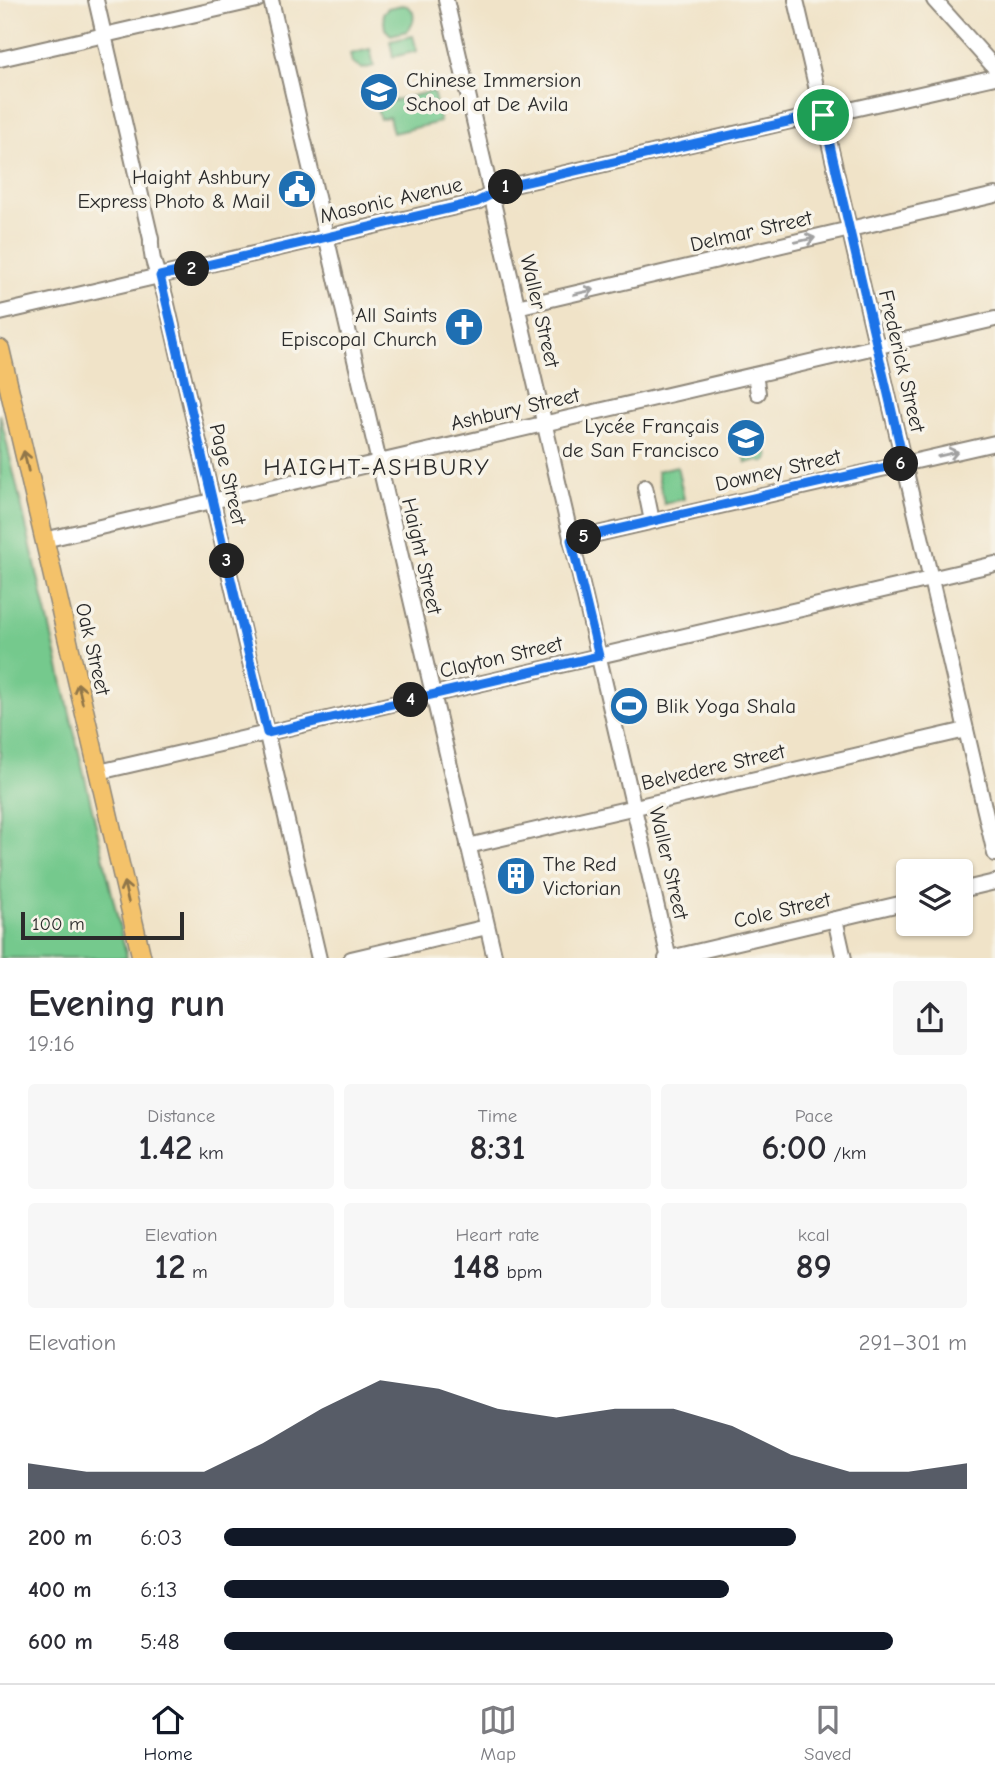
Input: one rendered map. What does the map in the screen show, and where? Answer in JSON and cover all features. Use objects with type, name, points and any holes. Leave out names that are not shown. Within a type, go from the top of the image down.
[{"type":"main road","name":"Oak Street","points":[[0,349],[142,958]]},
{"type":"street","name":"Page Street","points":[[96,0],[151,239],[151,258],[160,276],[319,958]]},
{"type":"street","points":[[0,60],[257,0]]},
{"type":"street","name":"Haight Street","points":[[271,0],[495,958]]},
{"type":"street","name":"Waller Street","points":[[446,0],[668,958]]},
{"type":"street","name":"Frederick Street","points":[[796,0],[995,854]]},
{"type":"street","points":[[934,0],[995,68]]},
{"type":"street","name":"Masonic Avenue","points":[[0,313],[477,202],[505,187],[995,77]]},
{"type":"street","name":"Delmar Street","points":[[517,307],[995,195]]},
{"type":"street","name":"Ashbury Street","points":[[44,540],[995,319]]},
{"type":"street","points":[[755,375],[758,393]]},
{"type":"street","name":"Downey Street","points":[[571,540],[995,443]]},
{"type":"street","points":[[645,487],[652,521]]},
{"type":"street","name":"Clayton Street","points":[[99,772],[995,564]]},
{"type":"street","name":"Belvedere Street","points":[[468,846],[966,730]]},
{"type":"street","points":[[973,887],[995,882]]},
{"type":"street","name":"Cole Street","points":[[668,958],[896,905]]},
{"type":"street","points":[[835,919],[844,958]]},
{"type":"street","points":[[351,958],[487,926]]},
{"type":"green space","points":[[402,5],[413,12],[412,24],[407,31],[391,35],[385,29],[383,13],[388,8]]},
{"type":"green space","points":[[413,36],[417,51],[393,57],[390,41]]},
{"type":"green space","points":[[370,49],[374,66],[363,69],[352,62],[350,54]]},
{"type":"green space","points":[[433,91],[440,122],[393,133],[389,117],[380,119],[376,105]]},
{"type":"green space","points":[[0,414],[127,958],[0,958]]},
{"type":"green space","points":[[754,440],[764,443],[769,456],[766,461],[746,463],[744,442]]},
{"type":"green space","points":[[677,466],[684,499],[664,504],[657,471]]},
{"type":"place","name":"Chinese Immersion School at De Avila","points":[[379,92]]},
{"type":"place","name":"Haight Ashbury Express Photo & Mail","points":[[297,189]]},
{"type":"place","name":"All Saints Episcopal Church","points":[[464,327]]},
{"type":"place","name":"Lycée Français de San Francisco","points":[[746,438]]},
{"type":"place","name":"Blik Yoga Shala","points":[[629,706]]},
{"type":"place","name":"The Red Victorian","points":[[516,876]]},
{"type":"district","name":"HAIGHT-ASHBURY","points":[[377,467]]},
{"type":"route","points":[[823,115],[904,463],[571,540],[599,656],[267,733],[160,276],[477,202],[505,187],[823,115]]}]
